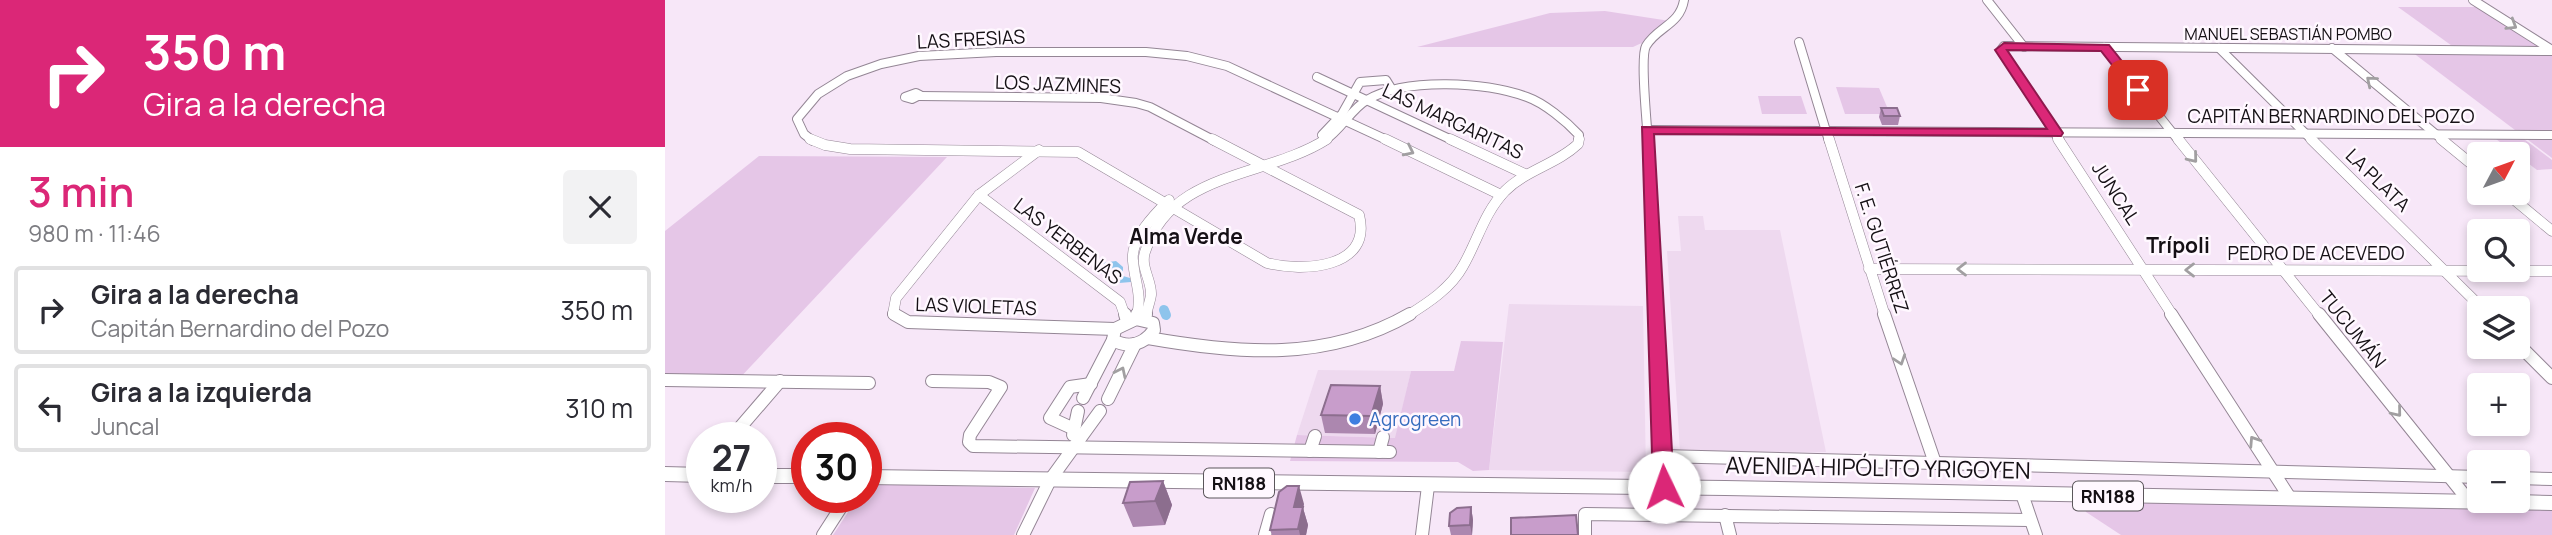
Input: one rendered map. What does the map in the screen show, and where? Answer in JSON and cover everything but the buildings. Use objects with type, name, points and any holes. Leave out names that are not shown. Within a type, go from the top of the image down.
[{"type":"main road","points":[[665,474],[686,473]]},
{"type":"main road","name":"AVENIDA HIPÓLITO YRIGOYEN","points":[[882,477],[2467,501]]},
{"type":"main road","name":"AVENIDA HIPÓLITO YRIGOYEN","points":[[2530,502],[2552,503]]},
{"type":"street","points":[[1664,487],[1644,50],[1646,43],[1680,16],[1684,0]]},
{"type":"street","points":[[1987,0],[2024,47]]},
{"type":"street","points":[[2473,0],[2552,50]]},
{"type":"street","points":[[2536,40],[2552,40]]},
{"type":"street","name":"F. E. GUTIÉRREZ","points":[[1799,42],[1869,269],[1935,463]]},
{"type":"street","name":"JUNCAL","points":[[2024,47],[2004,46],[2001,50],[2290,498]]},
{"type":"street","name":"MANUEL SEBASTIÁN POMBO","points":[[2024,47],[2552,50]]},
{"type":"street","name":"TUCUMÁN","points":[[2105,47],[2467,499]]},
{"type":"street","name":"LA PLATA","points":[[2220,48],[2470,296]]},
{"type":"street","points":[[2332,48],[2467,161]]},
{"type":"street","name":"LAS FRESIAS","points":[[1168,207],[1089,157],[1066,150],[850,149],[820,144],[807,138],[799,129],[797,119],[810,101],[848,77],[915,56],[955,52],[1135,52],[1191,56],[1229,66],[1343,119]]},
{"type":"street","points":[[1317,77],[1355,92],[1364,95],[1382,94],[1391,88],[1389,82],[1376,79],[1360,82],[1355,92],[1343,119]]},
{"type":"street","points":[[1074,448],[1072,428],[1080,405],[1114,335],[1136,320],[1151,293],[1144,266],[1145,254],[1168,207],[1202,187],[1319,144],[1366,100],[1423,84],[1479,85],[1510,90],[1530,98],[1571,125],[1579,135],[1578,144],[1569,153],[1525,174],[1501,195],[1486,217],[1458,274],[1432,302],[1362,338],[1324,348],[1269,355],[1227,352],[1148,338],[1135,344],[1124,345],[1114,335]]},
{"type":"street","points":[[1355,92],[1366,100]]},
{"type":"street","name":"LOS JAZMINES","points":[[919,96],[1101,98],[1150,107],[1359,215],[1363,225],[1362,237],[1351,252],[1333,262],[1312,268],[1288,269],[1267,263],[1168,207]]},
{"type":"street","name":"LAS MARGARITAS","points":[[1366,100],[1525,174]]},
{"type":"street","points":[[1343,119],[1501,195]]},
{"type":"street","name":"CAPITÁN BERNARDINO DEL POZO","points":[[1647,130],[2552,135]]},
{"type":"street","name":"LAS VIOLETAS","points":[[1039,150],[979,195],[896,298],[893,314],[908,323],[1114,335]]},
{"type":"street","name":"LAS YERBENAS","points":[[979,195],[1120,302],[1136,320]]},
{"type":"street","points":[[2521,205],[2552,231]]},
{"type":"street","name":"PEDRO DE ACEVEDO","points":[[1869,269],[2552,271]]},
{"type":"street","points":[[1136,320],[1155,326],[1148,338]]},
{"type":"street","points":[[1108,399],[1135,344]]},
{"type":"street","points":[[2530,356],[2552,378]]},
{"type":"street","points":[[665,380],[869,383]]},
{"type":"street","points":[[745,422],[781,381]]},
{"type":"street","points":[[932,381],[989,382],[998,385],[1001,390],[970,435],[969,442],[973,446],[1385,452],[1383,437]]},
{"type":"street","points":[[1072,428],[1051,418],[1070,387],[1091,384]]},
{"type":"street","points":[[1023,535],[1049,480],[1100,411]]},
{"type":"street","points":[[1310,451],[1315,436]]},
{"type":"street","points":[[1662,456],[2467,477]]},
{"type":"street","points":[[2530,478],[2552,478]]},
{"type":"street","points":[[1422,535],[1428,485]]},
{"type":"street","points":[[2022,494],[2036,535]]},
{"type":"street","points":[[823,535],[837,513]]},
{"type":"street","points":[[1265,535],[1271,514]]},
{"type":"street","points":[[1585,535],[1585,514],[2029,520]]},
{"type":"street","points":[[1725,515],[1730,535]]},
{"type":"shaded area","points":[[2398,7],[2478,7],[2544,48],[2455,48]]},
{"type":"shaded area","points":[[1605,11],[1670,21],[1646,41],[1633,47],[1417,47],[1550,13]]},
{"type":"shaded area","points":[[2412,52],[2552,54],[2552,158]]},
{"type":"shaded area","points":[[1836,87],[1879,88],[1890,114],[1845,114]]},
{"type":"shaded area","points":[[1758,96],[1801,96],[1807,114],[1762,114]]},
{"type":"shaded area","points":[[2492,136],[2520,136],[2528,142],[2500,142]]},
{"type":"shaded area","points":[[2531,144],[2552,160],[2552,169],[2537,170],[2531,165]]},
{"type":"shaded area","points":[[759,156],[947,157],[737,381],[665,380],[665,231]]},
{"type":"shaded area","points":[[1678,216],[1703,216],[1705,230],[1780,230],[1826,452],[1680,451],[1667,251],[1681,251]]},
{"type":"shaded area","points":[[1509,304],[1643,306],[1646,472],[1489,470]]},
{"type":"shaded area","points":[[1461,341],[1503,342],[1489,470],[1473,471],[1458,462],[1290,461],[1297,435],[1395,438],[1411,371],[1454,371]]},
{"type":"shaded area","points":[[1318,370],[1411,371],[1396,438],[1297,435]]},
{"type":"shaded area","points":[[882,484],[1035,488],[1014,535],[833,535],[847,513],[882,513]]},
{"type":"shaded area","points":[[2081,501],[2467,508],[2467,513],[2530,513],[2530,510],[2552,510],[2552,535],[2121,535],[2086,512]]},
{"type":"water","points":[[1116,261],[1123,267],[1123,276],[1130,278],[1131,282],[1119,283],[1113,277],[1096,272],[1102,263]]},
{"type":"waterway","points":[[1164,310],[1166,315]]},
{"type":"place","name":"Agrogreen","points":[[1355,419]]},
{"type":"district","name":"Alma Verde","points":[[1186,236]]},
{"type":"district","name":"Trípoli","points":[[2178,245]]},
{"type":"route","points":[[1664,487],[1647,130],[2056,133],[2001,50],[2004,46],[2105,47],[2138,90]]}]
